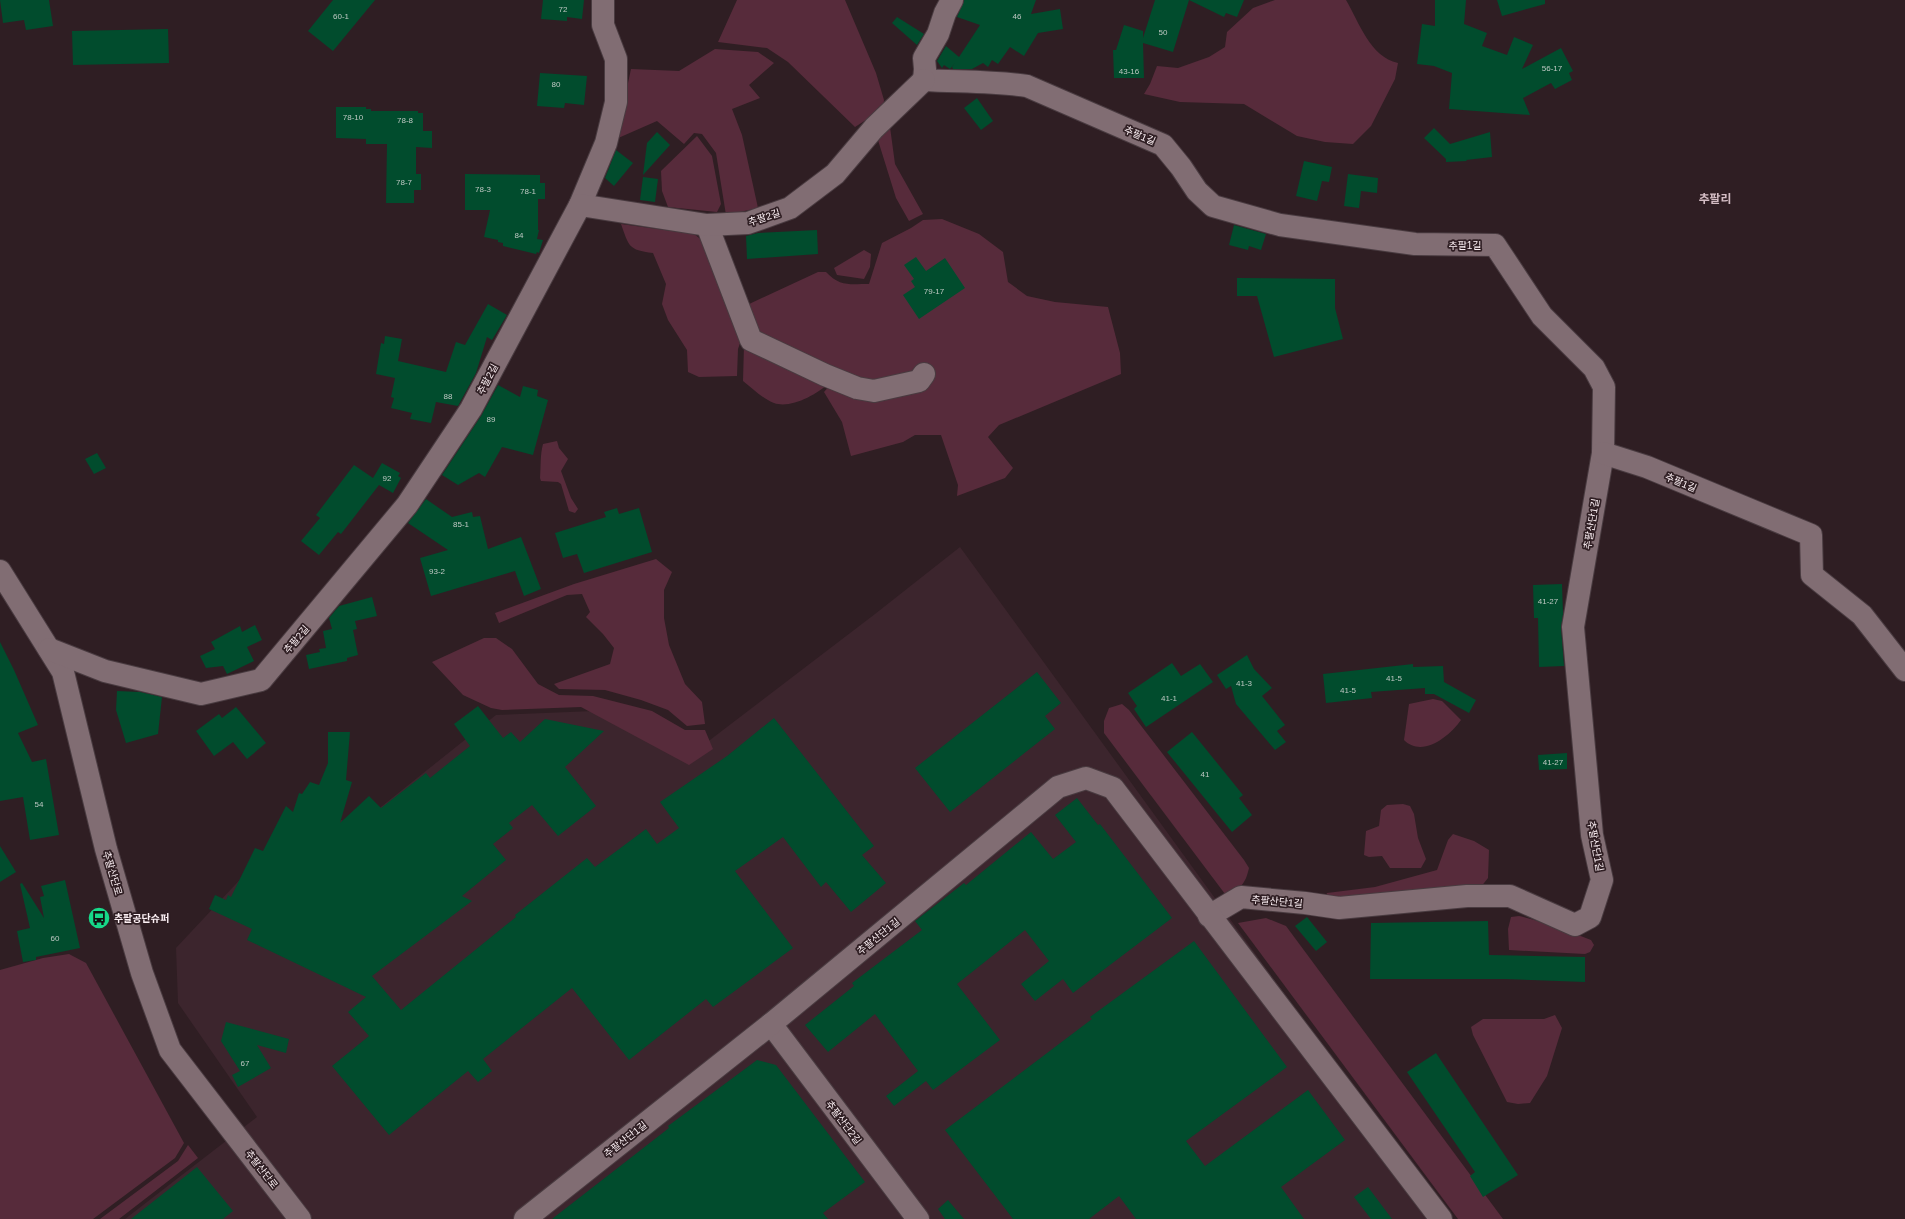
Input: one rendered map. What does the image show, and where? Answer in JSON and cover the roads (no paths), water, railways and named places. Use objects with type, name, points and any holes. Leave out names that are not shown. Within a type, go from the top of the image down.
[{"type":"street","points":[[580,205],[606,144],[616,102],[616,59],[603,25],[603,0]]},
{"type":"street","points":[[924,80],[924,58],[938,34],[945,13],[952,0]]},
{"type":"street","name":"추팔2길","points":[[49,649],[105,671],[201,694],[261,680],[312,621],[412,499],[471,409],[580,205],[707,225],[748,223],[790,208],[835,174],[874,128],[924,80]]},
{"type":"street","name":"추팔1길","points":[[924,80],[969,83],[1005,83],[1027,86],[1163,145],[1181,167],[1197,191],[1213,206],[1280,225],[1415,244],[1495,245],[1542,316],[1594,368],[1604,387],[1603,452],[1647,467],[1811,536],[1812,574],[1862,615],[1905,670]]},
{"type":"street","points":[[707,225],[751,340],[825,375],[857,388],[874,391],[919,381],[924,374]]},
{"type":"street","name":"추팔산단1길","points":[[1210,916],[1241,898],[1305,903],[1339,908],[1467,896],[1510,896],[1575,925],[1590,917],[1602,880],[1592,835],[1573,627],[1603,452]]},
{"type":"street","name":"추팔산단로","points":[[0,571],[63,672],[106,849],[142,974],[170,1050],[300,1219]]},
{"type":"street","name":"추팔산단1길","points":[[525,1219],[771,1024],[1058,787],[1086,778],[1113,788],[1441,1219]]},
{"type":"street","name":"추팔산단2길","points":[[771,1024],[918,1219]]},
{"type":"place","name":"추팔공단슈퍼","points":[[99,918]]},
{"type":"district","name":"추팔리","points":[[1715,199]]}]
